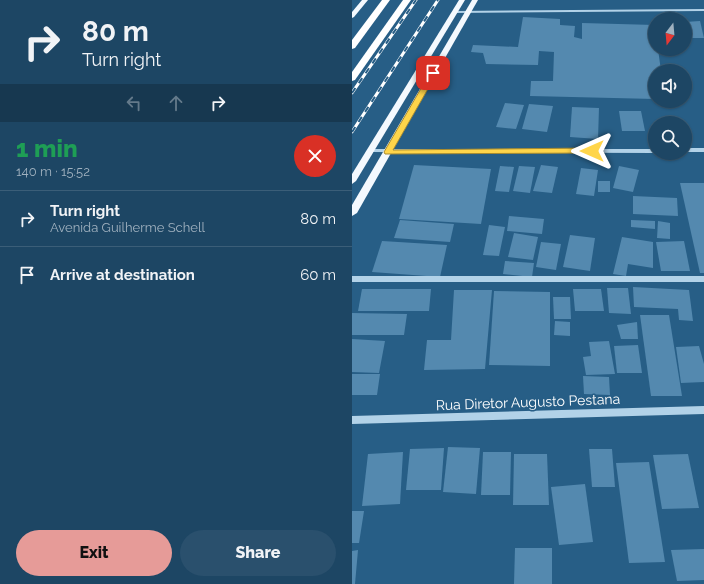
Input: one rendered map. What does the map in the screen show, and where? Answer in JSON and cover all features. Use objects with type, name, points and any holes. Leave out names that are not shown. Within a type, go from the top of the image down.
[{"type":"highway","points":[[352,46],[386,0]]},
{"type":"highway","points":[[352,78],[407,0]]},
{"type":"main road","points":[[352,16],[365,0]]},
{"type":"main road","points":[[352,181],[462,0]]},
{"type":"main road","points":[[352,213],[476,0]]},
{"type":"street","points":[[455,12],[704,10]]},
{"type":"street","points":[[692,150],[704,150]]},
{"type":"street","points":[[370,151],[648,151]]},
{"type":"street","points":[[352,279],[704,279]]},
{"type":"street","name":"Rua Diretor Augusto Pestana","points":[[352,420],[704,410]]},
{"type":"building","points":[[523,17],[560,19],[560,25],[575,26],[574,37],[582,39],[582,23],[648,25],[648,56],[659,56],[660,64],[648,64],[648,99],[530,96],[531,81],[553,81],[554,52],[539,51],[538,65],[486,64],[483,53],[471,52],[473,45],[518,47]]},
{"type":"building","points":[[700,21],[704,38],[692,38],[692,22]]},
{"type":"building","points":[[505,103],[524,105],[516,129],[496,127]]},
{"type":"building","points":[[529,104],[553,106],[547,132],[522,129]]},
{"type":"building","points":[[572,107],[599,108],[598,139],[570,137]]},
{"type":"building","points":[[619,111],[641,111],[645,131],[622,131]]},
{"type":"building","points":[[414,165],[491,169],[481,224],[399,219]]},
{"type":"building","points":[[541,165],[558,167],[552,193],[533,191]]},
{"type":"building","points":[[500,166],[514,167],[509,192],[495,191]]},
{"type":"building","points":[[519,166],[535,167],[530,193],[513,191]]},
{"type":"building","points":[[619,166],[639,170],[633,192],[613,188]]},
{"type":"building","points":[[581,168],[598,170],[594,196],[576,194]]},
{"type":"building","points":[[598,181],[610,181],[610,192],[598,192]]},
{"type":"building","points":[[680,183],[704,183],[704,273],[700,273]]},
{"type":"building","points":[[633,196],[677,198],[678,216],[633,214]]},
{"type":"building","points":[[509,216],[544,219],[542,234],[507,231]]},
{"type":"building","points":[[400,220],[454,224],[450,242],[394,238]]},
{"type":"building","points":[[631,220],[655,221],[655,229],[631,227]]},
{"type":"building","points":[[658,221],[670,223],[670,239],[657,238]]},
{"type":"building","points":[[489,225],[505,227],[499,256],[483,255]]},
{"type":"building","points":[[514,233],[538,237],[533,260],[508,257]]},
{"type":"building","points":[[570,235],[595,238],[590,271],[563,267]]},
{"type":"building","points":[[622,237],[653,242],[653,268],[628,264],[626,276],[613,274]]},
{"type":"building","points":[[382,241],[447,245],[440,277],[372,272]]},
{"type":"building","points":[[684,241],[690,271],[661,271],[656,242]]},
{"type":"building","points":[[541,242],[561,244],[556,270],[536,267]]},
{"type":"building","points":[[505,261],[534,263],[532,277],[503,274]]},
{"type":"building","points":[[633,287],[689,290],[693,321],[679,320],[678,309],[634,307]]},
{"type":"building","points":[[607,288],[628,288],[631,314],[609,313]]},
{"type":"building","points":[[362,289],[431,289],[429,311],[358,311]]},
{"type":"building","points":[[573,289],[601,289],[604,311],[575,311]]},
{"type":"building","points":[[454,290],[492,290],[485,369],[424,370],[427,340],[451,340]]},
{"type":"building","points":[[494,291],[550,292],[550,366],[489,365]]},
{"type":"building","points":[[553,297],[570,297],[571,319],[554,319]]},
{"type":"building","points":[[352,313],[407,314],[404,335],[352,335]]},
{"type":"building","points":[[640,315],[669,315],[682,396],[651,396]]},
{"type":"building","points":[[555,321],[570,322],[570,336],[554,335]]},
{"type":"building","points":[[637,322],[638,339],[621,339],[617,325]]},
{"type":"building","points":[[352,339],[385,341],[379,373],[352,372]]},
{"type":"building","points":[[609,341],[615,374],[586,375],[583,357],[591,356],[589,342]]},
{"type":"building","points":[[638,345],[642,373],[617,373],[614,346]]},
{"type":"building","points":[[699,346],[704,364],[704,382],[681,383],[676,347]]},
{"type":"building","points":[[352,374],[380,374],[377,395],[352,395]]},
{"type":"building","points":[[583,376],[609,377],[610,395],[584,394]]},
{"type":"building","points":[[448,447],[480,448],[476,494],[443,492]]},
{"type":"building","points":[[444,448],[441,490],[406,490],[410,449]]},
{"type":"building","points":[[589,449],[612,449],[615,487],[592,487]]},
{"type":"building","points":[[403,452],[400,504],[362,506],[368,454]]},
{"type":"building","points":[[483,452],[511,452],[510,495],[481,495]]},
{"type":"building","points":[[514,454],[547,454],[549,505],[513,505]]},
{"type":"building","points":[[688,454],[699,508],[662,509],[653,455]]},
{"type":"building","points":[[649,462],[665,562],[629,563],[616,463]]},
{"type":"building","points":[[585,484],[593,542],[559,545],[551,487]]},
{"type":"building","points":[[352,511],[364,511],[359,543],[352,543]]},
{"type":"building","points":[[515,548],[552,548],[552,584],[514,584]]},
{"type":"building","points":[[704,549],[704,580],[677,581],[671,550]]},
{"type":"building","points":[[358,550],[355,584],[352,584],[352,551]]},
{"type":"railway","points":[[352,93],[416,0]]},
{"type":"railway","points":[[352,132],[438,0]]},
{"type":"route","points":[[433,73],[387,152],[592,151]]}]
